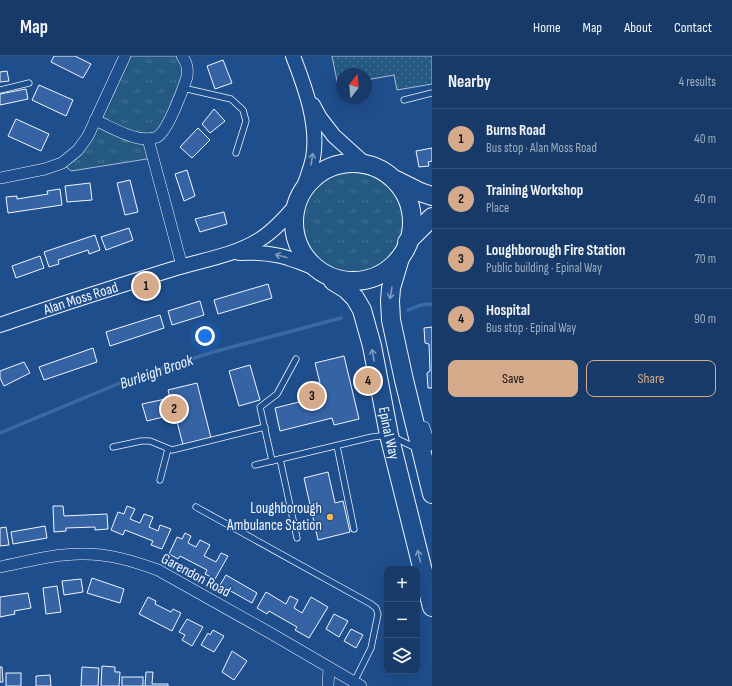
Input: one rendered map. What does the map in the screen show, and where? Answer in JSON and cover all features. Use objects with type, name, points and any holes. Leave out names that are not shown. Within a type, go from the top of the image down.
[{"type":"main road","points":[[432,196],[420,192],[373,166],[344,163],[323,171],[316,176],[299,199],[294,218],[294,234],[304,256],[321,271],[335,278],[352,282],[370,280],[386,271],[432,217]]},
{"type":"main road","points":[[394,178],[406,194],[410,210],[411,227],[404,249]]},
{"type":"main road","name":"Epinal Way","points":[[404,249],[392,288],[390,301],[391,320],[404,380],[427,448],[432,494]]},
{"type":"main road","name":"Epinal Way","points":[[321,271],[355,298],[362,310],[372,346],[389,435],[432,607]]},
{"type":"street","points":[[0,178],[45,169],[62,163],[78,150],[88,136],[125,56]]},
{"type":"street","points":[[95,120],[140,139],[156,137],[162,132],[168,122],[187,76],[188,69],[182,56]]},
{"type":"street","points":[[294,56],[308,96],[320,118],[334,136],[365,164]]},
{"type":"street","points":[[299,199],[311,167],[313,156],[312,121],[308,96]]},
{"type":"street","points":[[148,139],[182,266]]},
{"type":"street","name":"Alan Moss Road","points":[[0,325],[47,308],[182,266],[231,253],[263,238],[285,218],[299,199]]},
{"type":"street","name":"Alan Moss Road","points":[[231,253],[254,252],[278,255],[321,271]]},
{"type":"street","name":"Garendon Road","points":[[0,567],[66,554],[113,557],[142,564],[158,570],[357,684]]},
{"type":"street","points":[[328,686],[329,668]]},
{"type":"lane","points":[[0,90],[29,83]]},
{"type":"lane","points":[[183,88],[231,99],[243,110],[246,121],[236,153]]},
{"type":"lane","points":[[404,100],[432,93]]},
{"type":"lane","points":[[272,461],[260,407],[277,394],[296,359]]},
{"type":"lane","points":[[113,446],[141,441],[150,441],[168,449],[178,449],[265,427]]},
{"type":"lane","points":[[254,465],[372,437],[389,435],[427,448]]},
{"type":"lane","points":[[337,446],[354,529]]},
{"type":"lane","points":[[160,480],[168,449]]},
{"type":"lane","points":[[280,459],[297,538]]},
{"type":"lane","points":[[196,507],[376,608],[378,614],[371,648],[357,684]]},
{"type":"green space","points":[[125,56],[184,56],[188,69],[168,122],[148,139],[153,158],[71,171],[62,163],[71,157]]},
{"type":"green space","points":[[332,56],[432,56],[432,84],[397,90],[394,75],[372,79],[372,68],[336,68],[336,76]]},
{"type":"green space","points":[[352,172],[371,176],[388,187],[399,204],[403,223],[399,242],[388,259],[371,270],[352,274],[333,270],[316,259],[305,242],[301,223],[305,204],[316,187],[333,176]]},
{"type":"building","points":[[54,56],[75,56],[91,64],[83,78],[51,62]]},
{"type":"building","points":[[223,60],[232,83],[215,89],[207,66]]},
{"type":"building","points":[[7,71],[9,81],[0,82],[0,72]]},
{"type":"building","points":[[39,85],[73,100],[66,116],[32,100]]},
{"type":"building","points":[[26,89],[28,99],[0,105],[0,94]]},
{"type":"building","points":[[214,109],[225,121],[210,133],[202,124]]},
{"type":"building","points":[[16,119],[49,134],[41,151],[8,136]]},
{"type":"building","points":[[198,128],[210,140],[192,158],[180,147]]},
{"type":"building","points":[[432,148],[432,161],[428,162],[429,166],[419,167],[416,151]]},
{"type":"building","points":[[187,170],[195,196],[184,201],[175,174]]},
{"type":"building","points":[[130,180],[138,212],[125,215],[117,183]]},
{"type":"building","points":[[90,183],[92,200],[67,202],[65,186]]},
{"type":"building","points":[[60,189],[62,205],[8,213],[6,197],[17,196],[17,199],[48,194],[47,191]]},
{"type":"building","points":[[224,212],[227,224],[200,232],[195,219]]},
{"type":"building","points":[[129,228],[133,240],[106,250],[101,237]]},
{"type":"building","points":[[95,235],[100,250],[89,254],[88,250],[58,260],[59,264],[49,267],[44,252]]},
{"type":"building","points":[[40,256],[44,268],[16,278],[12,266]]},
{"type":"building","points":[[268,284],[272,298],[218,314],[214,300]]},
{"type":"building","points":[[200,301],[204,315],[172,325],[168,311]]},
{"type":"building","points":[[160,315],[164,328],[110,346],[106,332]]},
{"type":"building","points":[[432,327],[432,388],[428,388],[427,373],[430,371],[429,344],[425,343],[424,328]]},
{"type":"building","points":[[93,348],[97,362],[44,380],[39,367]]},
{"type":"building","points":[[344,356],[359,419],[334,425],[332,418],[280,431],[275,408],[307,400],[304,387],[320,383],[315,363]]},
{"type":"building","points":[[24,362],[30,373],[4,386],[0,378],[0,371]]},
{"type":"building","points":[[250,365],[260,400],[239,406],[229,371]]},
{"type":"building","points":[[197,383],[211,438],[183,445],[175,414],[147,421],[142,404],[170,398],[168,390]]},
{"type":"building","name":"Loughborough Ambulance Station","points":[[328,472],[335,503],[343,501],[350,532],[318,540],[304,478]]},
{"type":"building","points":[[53,506],[63,506],[64,516],[107,514],[108,529],[95,530],[95,527],[66,528],[66,531],[54,532]]},
{"type":"building","points":[[127,506],[135,509],[130,519],[140,523],[144,514],[153,517],[149,527],[158,531],[160,525],[171,529],[162,549],[151,545],[153,541],[125,530],[123,535],[111,530],[118,512],[124,514]]},
{"type":"building","points":[[45,526],[47,538],[13,544],[11,532]]},
{"type":"building","points":[[6,527],[9,545],[0,546],[0,528]]},
{"type":"building","points":[[185,533],[191,536],[188,543],[196,547],[200,540],[210,545],[204,556],[216,562],[221,553],[228,556],[215,579],[205,574],[207,570],[180,556],[178,559],[169,554],[177,537],[182,539]]},
{"type":"building","points":[[226,575],[257,593],[252,603],[220,585]]},
{"type":"building","points":[[92,578],[124,589],[120,603],[87,593]]},
{"type":"building","points":[[81,579],[83,592],[64,595],[62,581]]},
{"type":"building","points":[[57,586],[61,612],[46,614],[43,588]]},
{"type":"building","points":[[266,592],[286,604],[290,596],[298,600],[294,608],[302,613],[311,597],[328,607],[309,638],[295,630],[297,627],[269,611],[267,614],[257,608]]},
{"type":"building","points":[[28,593],[31,608],[14,611],[15,614],[0,617],[0,597]]},
{"type":"building","points":[[148,597],[156,601],[155,604],[171,612],[173,609],[181,613],[172,631],[139,614]]},
{"type":"building","points":[[334,614],[348,621],[339,637],[326,629]]},
{"type":"building","points":[[187,619],[203,627],[192,646],[182,640],[185,635],[179,632]]},
{"type":"building","points":[[351,629],[363,635],[356,648],[344,641]]},
{"type":"building","points":[[213,630],[224,636],[214,652],[201,645],[208,633],[210,635]]},
{"type":"building","points":[[232,651],[247,661],[234,680],[222,672]]},
{"type":"building","points":[[102,666],[115,667],[115,672],[120,672],[119,686],[101,686]]},
{"type":"building","points":[[0,667],[2,667],[3,682],[0,682]]},
{"type":"building","points":[[82,667],[99,668],[98,686],[81,686]]},
{"type":"building","points":[[146,672],[153,672],[152,684],[168,684],[168,686],[145,686]]},
{"type":"building","points":[[6,673],[21,673],[21,686],[6,686]]},
{"type":"building","points":[[50,675],[51,686],[36,686],[36,676]]},
{"type":"building","points":[[122,677],[143,677],[143,686],[122,686]]},
{"type":"waterway","name":"Burleigh Brook","points":[[408,310],[421,305],[432,304]]},
{"type":"waterway","name":"Burleigh Brook","points":[[0,433],[132,378],[213,352],[341,318]]},
{"type":"place","name":"Burns Road","points":[[146,286]]},
{"type":"place","name":"Hospital","points":[[368,381]]},
{"type":"place","name":"Loughborough Fire Station","points":[[312,396]]},
{"type":"place","name":"Training Workshop","points":[[174,409]]},
{"type":"place","name":"Loughborough Ambulance Station","points":[[330,517]]}]
